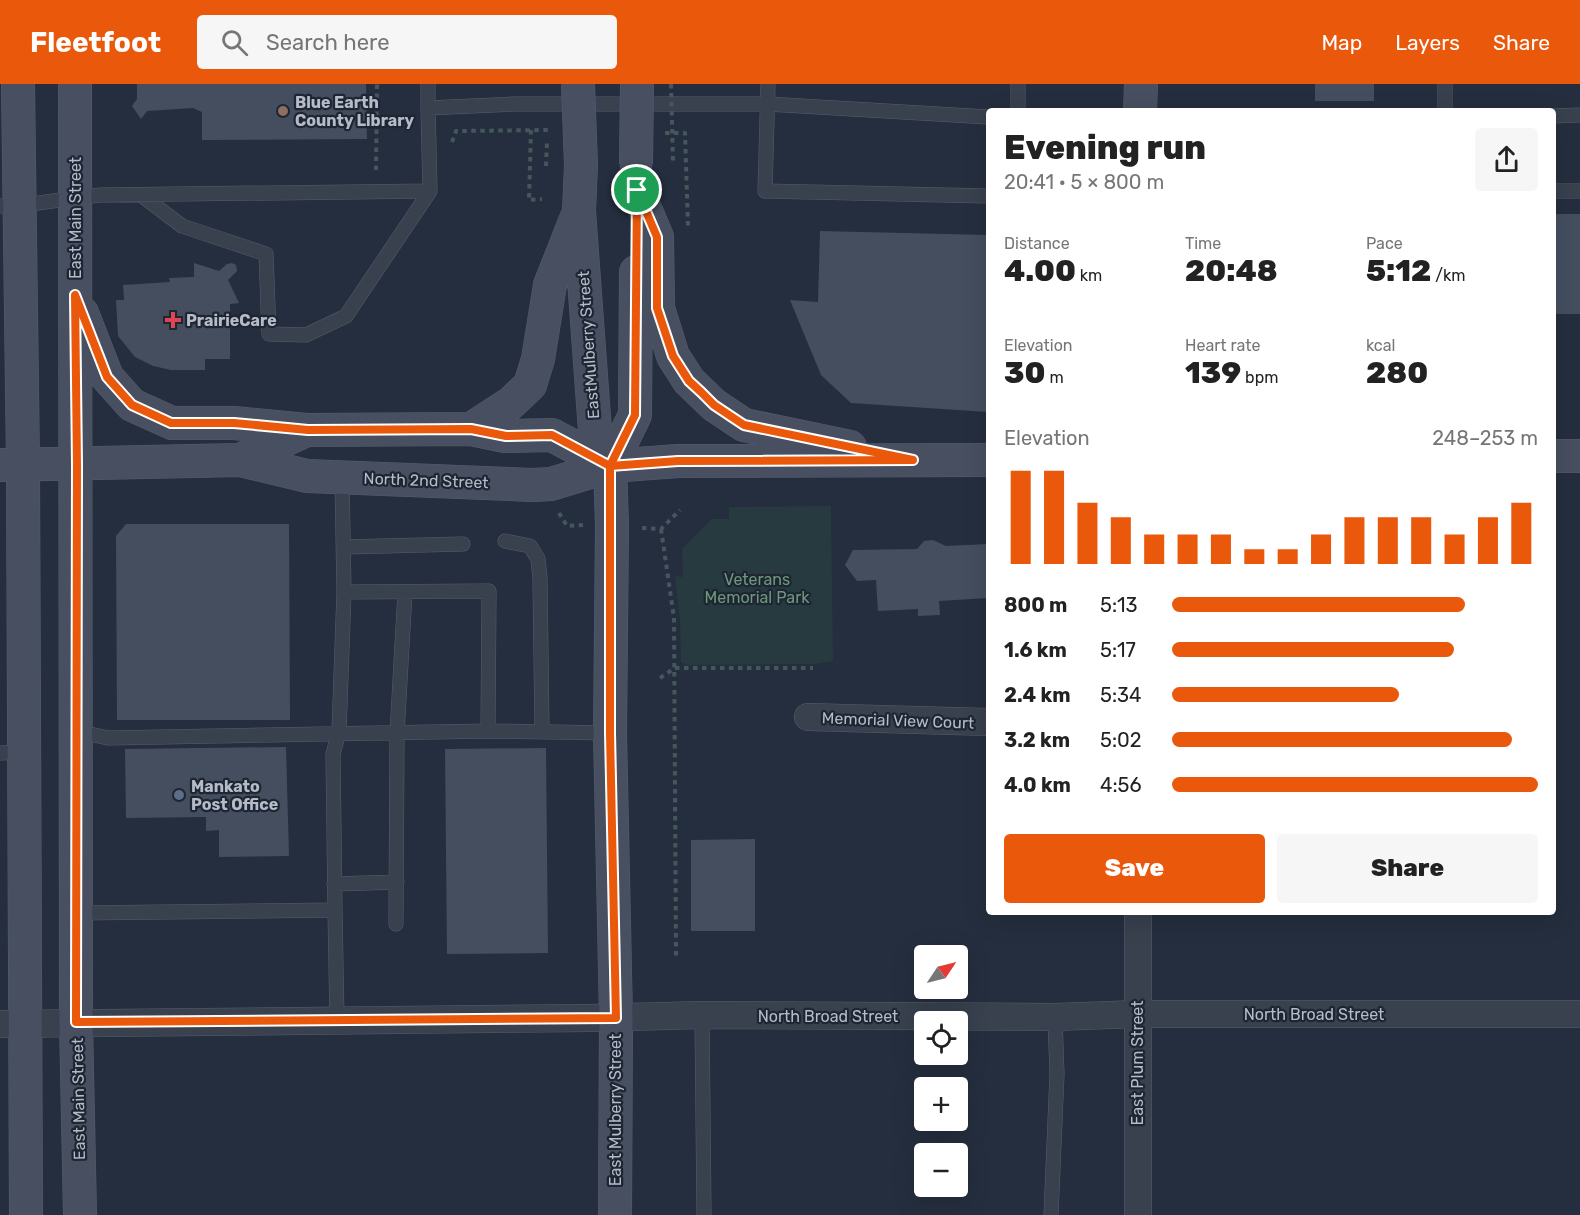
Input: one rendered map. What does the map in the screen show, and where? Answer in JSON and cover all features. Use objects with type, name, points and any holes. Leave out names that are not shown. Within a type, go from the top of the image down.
[{"type":"main road","points":[[18,84],[9,206],[13,1023],[26,1215]]},
{"type":"main road","name":"East Main Street","points":[[75,84],[76,1022],[80,1215]]},
{"type":"main road","name":"EastMulberry Street","points":[[578,84],[581,165],[579,212],[595,431],[610,466]]},
{"type":"main road","points":[[610,466],[635,415],[637,84]]},
{"type":"main road","points":[[1140,108],[1141,84]]},
{"type":"main road","points":[[637,177],[657,237],[657,308],[673,356],[689,381],[714,405],[744,425],[913,460],[986,441]]},
{"type":"main road","points":[[471,429],[511,403],[530,385],[538,358],[550,285],[579,212]]},
{"type":"main road","points":[[75,295],[107,377],[132,405],[171,423],[234,423],[308,430]]},
{"type":"main road","name":"North 2nd Street","points":[[240,460],[308,430],[471,429],[506,436],[552,435],[610,466]]},
{"type":"main road","points":[[1556,456],[1580,456]]},
{"type":"main road","name":"North 2nd Street","points":[[11,465],[240,460],[307,476],[532,485],[551,484],[610,466],[678,461],[986,460]]},
{"type":"main road","name":"East Mulberry Street","points":[[610,466],[610,733],[616,1018],[615,1215]]},
{"type":"street","name":"Memorial View Court","points":[[808,717],[986,722]]},
{"type":"street","name":"East Plum Street","points":[[1137,1215],[1138,915]]},
{"type":"street","name":"North Broad Street","points":[[13,1023],[616,1018],[702,1015],[1055,1017],[1137,1014],[1580,1014]]},
{"type":"lane","points":[[141,195],[182,226],[266,254],[269,334],[306,335],[346,316],[430,191],[428,84]]},
{"type":"lane","points":[[768,84],[765,191],[986,195]]},
{"type":"lane","points":[[1018,84],[1018,108]]},
{"type":"lane","points":[[1445,84],[1445,108]]},
{"type":"lane","points":[[428,108],[514,104],[767,104],[986,117]]},
{"type":"lane","points":[[1556,116],[1580,115]]},
{"type":"lane","points":[[9,206],[76,196],[430,191]]},
{"type":"lane","points":[[1556,191],[1580,191]]},
{"type":"lane","points":[[337,1020],[333,754],[339,732],[344,592],[342,477]]},
{"type":"lane","points":[[506,541],[530,546],[538,559],[542,732]]},
{"type":"lane","points":[[344,547],[463,544]]},
{"type":"lane","points":[[344,592],[489,591],[488,731]]},
{"type":"lane","points":[[396,924],[397,734],[405,592]]},
{"type":"lane","points":[[76,730],[108,738],[339,732],[610,733]]},
{"type":"lane","points":[[334,884],[397,882]]},
{"type":"lane","points":[[76,913],[335,910]]},
{"type":"lane","points":[[702,1015],[704,1215]]},
{"type":"lane","points":[[1051,1215],[1056,1074],[1055,1017]]},
{"type":"path","points":[[376,192],[378,84]]},
{"type":"path","points":[[671,84],[673,162]]},
{"type":"path","points":[[531,130],[529,200],[542,199]]},
{"type":"path","points":[[686,177],[688,234]]},
{"type":"path","points":[[661,529],[674,618],[676,958]]},
{"type":"path","points":[[660,678],[675,668],[813,668]]},
{"type":"green space","name":"Veterans Memorial Park","points":[[831,506],[833,661],[815,664],[687,665],[681,662],[680,620],[675,576],[683,577],[682,549],[712,519],[729,519],[729,507]]},
{"type":"building","name":"Blue Earth County Library","points":[[137,84],[366,84],[367,139],[202,140],[202,112],[193,108],[147,111],[141,119],[132,106],[137,99]]},
{"type":"building","points":[[1315,84],[1374,84],[1374,101],[1315,101]]},
{"type":"building","points":[[1556,214],[1580,214],[1580,314],[1556,314]]},
{"type":"building","points":[[820,231],[986,235],[986,412],[851,403],[821,375],[790,300],[818,302]]},
{"type":"building","name":"PrairieCare","points":[[194,263],[219,271],[227,264],[236,265],[237,271],[228,280],[239,303],[230,304],[230,359],[205,359],[205,370],[171,370],[153,366],[135,357],[118,336],[116,300],[124,300],[123,285],[170,282],[169,278],[194,277]]},
{"type":"building","points":[[126,524],[289,524],[290,720],[117,720],[116,536]]},
{"type":"building","points":[[933,540],[946,546],[986,544],[986,598],[939,601],[940,615],[918,616],[918,609],[878,611],[876,580],[857,581],[845,565],[853,550],[917,549],[924,541]]},
{"type":"building","points":[[286,747],[289,856],[219,857],[219,830],[206,831],[206,817],[126,818],[125,749]]},
{"type":"building","points":[[546,748],[548,953],[447,954],[445,749]]},
{"type":"building","points":[[755,839],[755,931],[691,931],[691,840]]},
{"type":"place","name":"Blue Earth County Library","points":[[283,111]]},
{"type":"place","name":"PrairieCare","points":[[173,320]]},
{"type":"place","name":"Mankato Post Office","points":[[179,795]]},
{"type":"route","points":[[637,190],[635,415],[610,466],[552,435],[506,436],[471,429],[308,430],[234,423],[171,423],[132,405],[107,377],[75,295],[76,1022],[616,1018],[610,733],[612,525],[610,466],[678,461],[913,460],[744,425],[714,405],[689,381],[673,356],[657,308],[657,237],[637,190]]}]
